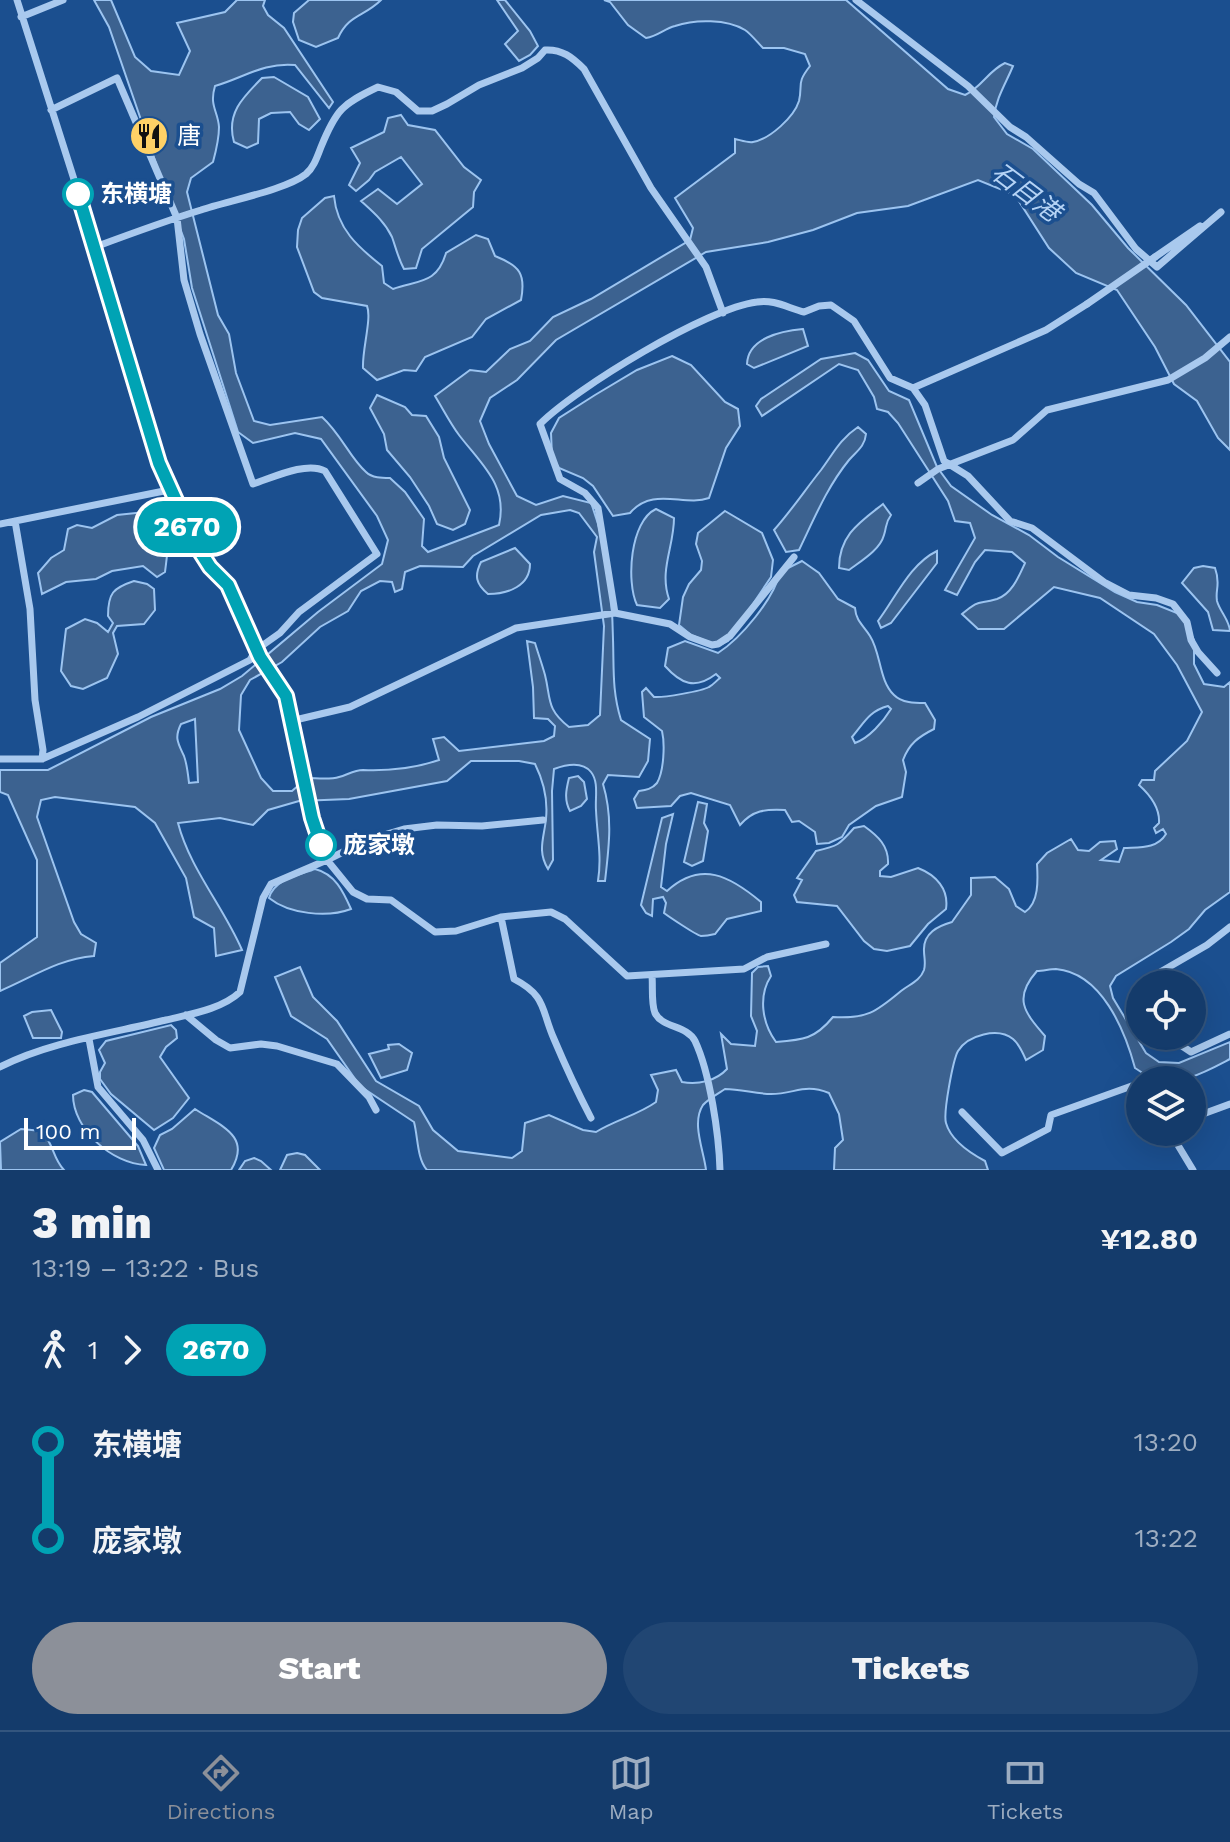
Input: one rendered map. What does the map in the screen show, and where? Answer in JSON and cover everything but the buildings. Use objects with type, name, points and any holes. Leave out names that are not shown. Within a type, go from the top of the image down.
[{"type":"street","points":[[17,0],[169,490],[196,545],[234,595],[258,654],[286,696],[312,818],[327,860],[353,892],[367,899],[391,900],[435,932],[456,931],[501,917],[551,912],[565,919],[627,976],[744,969],[767,957],[826,944]]},
{"type":"street","points":[[21,17],[63,0]]},
{"type":"street","points":[[856,0],[968,86],[1010,127],[1094,193],[1136,249],[1157,267],[1221,212]]},
{"type":"street","points":[[95,247],[305,175],[315,163],[342,107],[378,87],[396,92],[418,111],[432,111],[479,85],[522,68],[545,50],[557,49],[573,57],[584,69],[651,188],[706,267],[723,313]]},
{"type":"street","points":[[0,759],[42,759],[200,687],[250,660],[299,612],[377,554],[325,471],[317,467],[253,484],[184,280],[176,218],[117,78],[51,110]]},
{"type":"street","points":[[913,388],[1046,330],[1230,206]]},
{"type":"street","points":[[615,613],[607,579],[598,508],[585,493],[560,479],[540,424],[558,406],[638,357],[723,313],[756,302],[775,302],[804,312],[831,305],[854,321],[890,378],[913,388],[925,405],[944,461],[968,476],[1010,521],[1032,528],[1104,582],[1129,595],[1156,598],[1173,604],[1187,622],[1191,640],[1198,652],[1217,673]]},
{"type":"street","points":[[918,483],[950,464],[1013,440],[1047,410],[1173,377],[1205,358],[1230,337]]},
{"type":"street","points":[[0,524],[169,490]]},
{"type":"street","points":[[15,521],[30,609],[42,759]]},
{"type":"street","points":[[291,721],[350,707],[516,628],[615,613],[670,624],[702,642],[718,644],[730,636],[794,557]]},
{"type":"street","points":[[0,1067],[37,1052],[230,1001],[240,992],[263,898],[271,884],[367,840],[404,829],[437,825],[482,826],[543,820]]},
{"type":"street","points":[[501,917],[514,979],[527,985],[539,999],[552,1035],[591,1118]]},
{"type":"street","points":[[1164,970],[1207,945],[1230,927]]},
{"type":"street","points":[[652,976],[655,1013],[662,1021],[682,1029],[694,1039],[713,1111],[720,1170]]},
{"type":"street","points":[[186,1015],[230,1048],[261,1044],[277,1046],[337,1064],[369,1097],[376,1110]]},
{"type":"street","points":[[1206,1045],[1230,1034]]},
{"type":"street","points":[[89,1039],[98,1087],[143,1140],[158,1170]]},
{"type":"street","points":[[962,1112],[1002,1153],[1048,1129],[1051,1115],[1126,1088]]},
{"type":"street","points":[[1206,1113],[1230,1104]]},
{"type":"street","points":[[1178,1146],[1193,1170]]},
{"type":"water","name":"石目港","points":[[94,0],[111,0],[135,57],[151,71],[179,75],[190,51],[177,23],[225,12],[237,0],[265,0],[263,6],[268,15],[284,28],[333,102],[329,108],[295,65],[263,68],[215,86],[213,104],[219,127],[213,162],[191,178],[187,192],[218,315],[229,334],[236,373],[254,421],[270,425],[322,417],[366,472],[374,477],[390,478],[405,492],[424,519],[422,546],[428,552],[499,525],[501,511],[500,498],[491,476],[435,396],[470,370],[486,372],[510,349],[530,341],[553,317],[591,299],[690,240],[693,228],[675,198],[735,153],[735,139],[751,142],[767,137],[787,120],[799,101],[801,80],[810,66],[805,54],[784,48],[763,48],[745,30],[720,22],[683,24],[646,38],[628,25],[610,2],[604,0],[846,0],[948,89],[965,95],[999,66],[1005,63],[1013,66],[994,117],[1007,134],[1033,149],[1092,205],[1128,248],[1186,305],[1230,362],[1230,450],[1218,438],[1197,401],[1174,384],[1155,347],[1117,290],[1076,273],[1049,248],[1015,195],[978,180],[908,206],[857,213],[813,230],[768,242],[706,252],[556,340],[517,380],[490,398],[480,421],[517,496],[536,505],[563,496],[591,503],[601,537],[610,587],[618,709],[621,720],[650,739],[648,761],[639,777],[608,775],[603,784],[609,820],[605,881],[598,881],[596,785],[591,772],[583,766],[573,765],[554,769],[553,860],[548,869],[542,850],[546,798],[535,764],[471,761],[447,781],[349,799],[299,801],[268,810],[253,825],[220,818],[178,823],[190,856],[242,950],[216,956],[214,928],[194,917],[186,878],[155,823],[135,807],[55,797],[41,800],[37,817],[74,922],[81,934],[96,943],[94,956],[57,965],[0,991],[0,963],[37,937],[37,860],[8,795],[0,792],[0,770],[48,770],[151,717],[220,689],[242,676],[318,612],[382,564],[388,540],[377,516],[321,439],[295,433],[253,443],[238,432],[192,288],[184,239],[109,27]],"holes":[[[570,510],[579,513],[597,537],[594,552],[604,626],[600,715],[588,725],[569,727],[556,715],[535,643],[527,641],[534,718],[548,719],[555,726],[554,736],[544,741],[459,751],[444,737],[433,739],[439,760],[401,769],[360,770],[335,778],[307,778],[292,791],[273,791],[261,778],[239,730],[241,695],[250,680],[282,662],[320,627],[348,611],[361,591],[380,581],[392,582],[395,592],[402,589],[405,572],[420,566],[463,567],[473,556],[541,515]],[[195,719],[198,782],[189,783],[177,737],[181,724]]]},
{"type":"water","points":[[309,0],[381,0],[347,24],[338,38],[316,47],[299,40],[293,22],[294,13]]},
{"type":"water","points":[[497,0],[505,0],[538,46],[519,61],[505,44],[518,31]]},
{"type":"water","points":[[274,77],[308,97],[320,119],[309,130],[299,124],[290,112],[271,113],[259,119],[258,143],[247,148],[234,142],[232,123],[238,107],[262,78]]},
{"type":"water","points":[[401,115],[408,125],[435,130],[464,167],[481,180],[474,192],[473,207],[422,249],[416,268],[404,269],[389,232],[361,201],[378,189],[397,204],[422,184],[401,157],[375,172],[356,191],[349,185],[360,163],[351,148],[384,132],[388,118]]},
{"type":"water","points":[[334,196],[344,228],[382,266],[384,283],[393,289],[432,276],[446,253],[476,235],[488,239],[495,256],[516,267],[522,277],[521,300],[486,319],[472,337],[425,357],[416,371],[404,370],[377,380],[363,368],[367,306],[322,298],[314,292],[297,247],[302,218],[325,198]]},
{"type":"water","points":[[803,329],[808,346],[754,368],[747,364],[749,355],[759,342],[776,334]]},
{"type":"water","points":[[855,353],[868,360],[889,391],[909,400],[937,467],[951,486],[1115,592],[1182,615],[1194,640],[1194,664],[1204,684],[1224,687],[1230,682],[1230,892],[1205,910],[1189,929],[1116,976],[1110,986],[1113,998],[1126,1020],[1126,1040],[1099,992],[1072,973],[1056,969],[1037,971],[1023,997],[1027,1012],[1045,1036],[1043,1050],[1026,1060],[1013,1039],[992,1033],[976,1037],[963,1045],[954,1065],[947,1098],[946,1123],[957,1141],[985,1161],[988,1170],[834,1170],[835,1148],[843,1140],[839,1114],[829,1093],[806,1089],[771,1094],[725,1089],[703,1105],[698,1120],[706,1170],[427,1170],[420,1154],[414,1122],[360,1086],[327,1039],[291,1016],[275,977],[300,967],[313,997],[337,1021],[376,1081],[419,1106],[433,1130],[458,1151],[512,1158],[522,1151],[525,1123],[549,1115],[583,1130],[596,1132],[656,1102],[658,1090],[651,1075],[676,1070],[682,1082],[694,1083],[723,1073],[727,1069],[721,1034],[731,1044],[755,1046],[757,1031],[751,1016],[752,973],[758,967],[768,966],[771,976],[764,992],[763,1009],[767,1026],[776,1042],[808,1037],[833,1017],[854,1017],[877,1009],[917,980],[925,967],[926,939],[937,928],[952,922],[971,895],[971,878],[995,877],[1009,889],[1016,906],[1025,912],[1035,897],[1037,864],[1047,853],[1071,839],[1078,850],[1089,851],[1100,842],[1115,841],[1117,849],[1101,860],[1119,862],[1124,848],[1153,845],[1166,834],[1163,829],[1156,833],[1154,828],[1159,823],[1158,812],[1139,785],[1142,780],[1154,780],[1155,771],[1187,741],[1202,712],[1177,665],[1154,634],[1100,598],[1054,587],[1004,629],[978,629],[962,614],[976,604],[1007,593],[1025,563],[1012,552],[985,550],[957,595],[945,590],[975,538],[970,523],[955,521],[948,501],[898,423],[888,412],[877,409],[874,397],[858,370],[839,364],[762,416],[756,406],[761,399],[821,359]]},
{"type":"water","points":[[672,356],[691,365],[725,402],[738,409],[740,426],[726,448],[709,498],[659,499],[639,505],[630,513],[613,516],[593,486],[559,468],[552,456],[551,433],[559,418],[595,395],[637,370]]},
{"type":"water","points":[[377,395],[405,407],[412,415],[426,416],[439,437],[444,458],[470,510],[465,524],[453,530],[437,524],[410,477],[387,450],[384,434],[370,408]]},
{"type":"water","points":[[858,427],[866,434],[862,445],[834,481],[799,550],[786,552],[774,530],[842,442]]},
{"type":"water","points":[[883,504],[891,515],[879,546],[849,570],[839,568],[843,547],[852,530]]},
{"type":"water","points":[[656,509],[674,518],[666,568],[669,599],[660,608],[637,605],[631,568],[641,526]]},
{"type":"water","points":[[155,511],[166,533],[165,572],[157,577],[143,566],[112,571],[96,579],[66,582],[42,594],[38,573],[51,558],[64,550],[68,529],[77,525],[92,528],[117,515]]},
{"type":"water","points":[[725,511],[762,533],[773,560],[771,577],[728,641],[718,646],[691,635],[679,625],[683,597],[701,570],[702,561],[696,544],[698,533]]},
{"type":"water","points":[[515,548],[530,564],[526,578],[510,590],[488,594],[477,580],[481,562]]},
{"type":"water","points":[[937,551],[937,563],[891,623],[881,628],[878,621],[904,582],[919,564]]},
{"type":"water","points":[[802,561],[819,573],[838,599],[855,608],[858,620],[874,643],[889,689],[901,700],[925,703],[935,720],[934,729],[923,735],[905,754],[902,797],[876,806],[849,825],[842,837],[817,844],[815,832],[799,821],[792,822],[785,810],[760,812],[740,825],[730,805],[691,793],[680,796],[671,806],[637,808],[634,799],[639,791],[657,783],[664,750],[662,731],[644,717],[642,692],[646,688],[654,697],[682,694],[709,687],[720,678],[716,674],[701,682],[683,681],[665,666],[668,648],[685,641],[718,653],[737,638],[755,617],[771,594],[780,572]],"holes":[[[888,706],[891,709],[875,729],[855,743],[852,737],[867,718],[881,708]]]},
{"type":"water","points":[[1194,568],[1215,568],[1217,601],[1230,631],[1213,630],[1208,612],[1182,583]]},
{"type":"water","points":[[134,581],[154,589],[155,610],[144,624],[117,626],[113,633],[118,654],[107,678],[83,689],[71,686],[61,671],[66,629],[85,619],[97,623],[108,632],[113,623],[108,616],[113,592]]},
{"type":"water","points":[[578,776],[584,782],[587,799],[570,811],[566,799],[568,782],[569,778]]},
{"type":"water","points":[[698,802],[707,804],[704,823],[708,831],[703,861],[692,866],[684,862]]},
{"type":"water","points":[[673,814],[661,887],[667,891],[692,876],[715,875],[738,885],[761,902],[761,911],[727,919],[715,934],[701,936],[664,913],[666,903],[663,897],[653,899],[652,916],[646,913],[641,905],[662,818]]},
{"type":"water","points":[[864,826],[878,838],[887,852],[888,864],[880,871],[880,876],[891,877],[918,868],[936,879],[943,889],[946,909],[928,924],[910,946],[887,951],[874,949],[837,906],[797,902],[794,895],[802,880],[797,878],[816,851],[838,844],[854,828]]},
{"type":"water","points":[[315,869],[333,879],[351,909],[308,913],[287,908],[269,898],[282,882]]},
{"type":"water","points":[[51,1010],[62,1032],[61,1038],[33,1038],[24,1016]]},
{"type":"water","points":[[171,1025],[176,1030],[177,1038],[160,1057],[189,1098],[173,1118],[154,1130],[111,1094],[100,1079],[105,1063],[99,1050],[106,1041]]},
{"type":"water","points":[[1230,1042],[1230,1059],[1206,1071],[1206,1066],[1134,1066],[1129,1050],[1144,1050],[1159,1062],[1179,1063]]},
{"type":"water","points":[[399,1044],[412,1053],[407,1070],[381,1078],[369,1054],[389,1049],[388,1045]]},
{"type":"water","points":[[84,1090],[92,1092],[138,1146],[146,1165],[120,1158],[87,1132],[75,1108],[73,1095]]},
{"type":"water","points":[[195,1109],[231,1133],[236,1140],[237,1158],[231,1170],[164,1170],[154,1148],[160,1135]]},
{"type":"water","points":[[21,1129],[42,1131],[64,1170],[1,1170],[0,1142]]},
{"type":"water","points":[[287,1155],[305,1155],[320,1170],[280,1170]]},
{"type":"water","points":[[254,1158],[271,1170],[239,1170],[245,1161]]},
{"type":"bus line","name":"2670","points":[[78,194],[169,490],[196,545],[234,595],[260,657],[286,696],[312,818],[321,845]]},
{"type":"place","name":"唐","points":[[149,136]]},
{"type":"place","name":"东横塘","points":[[78,194]]},
{"type":"place","name":"庞家墩","points":[[321,845]]}]
